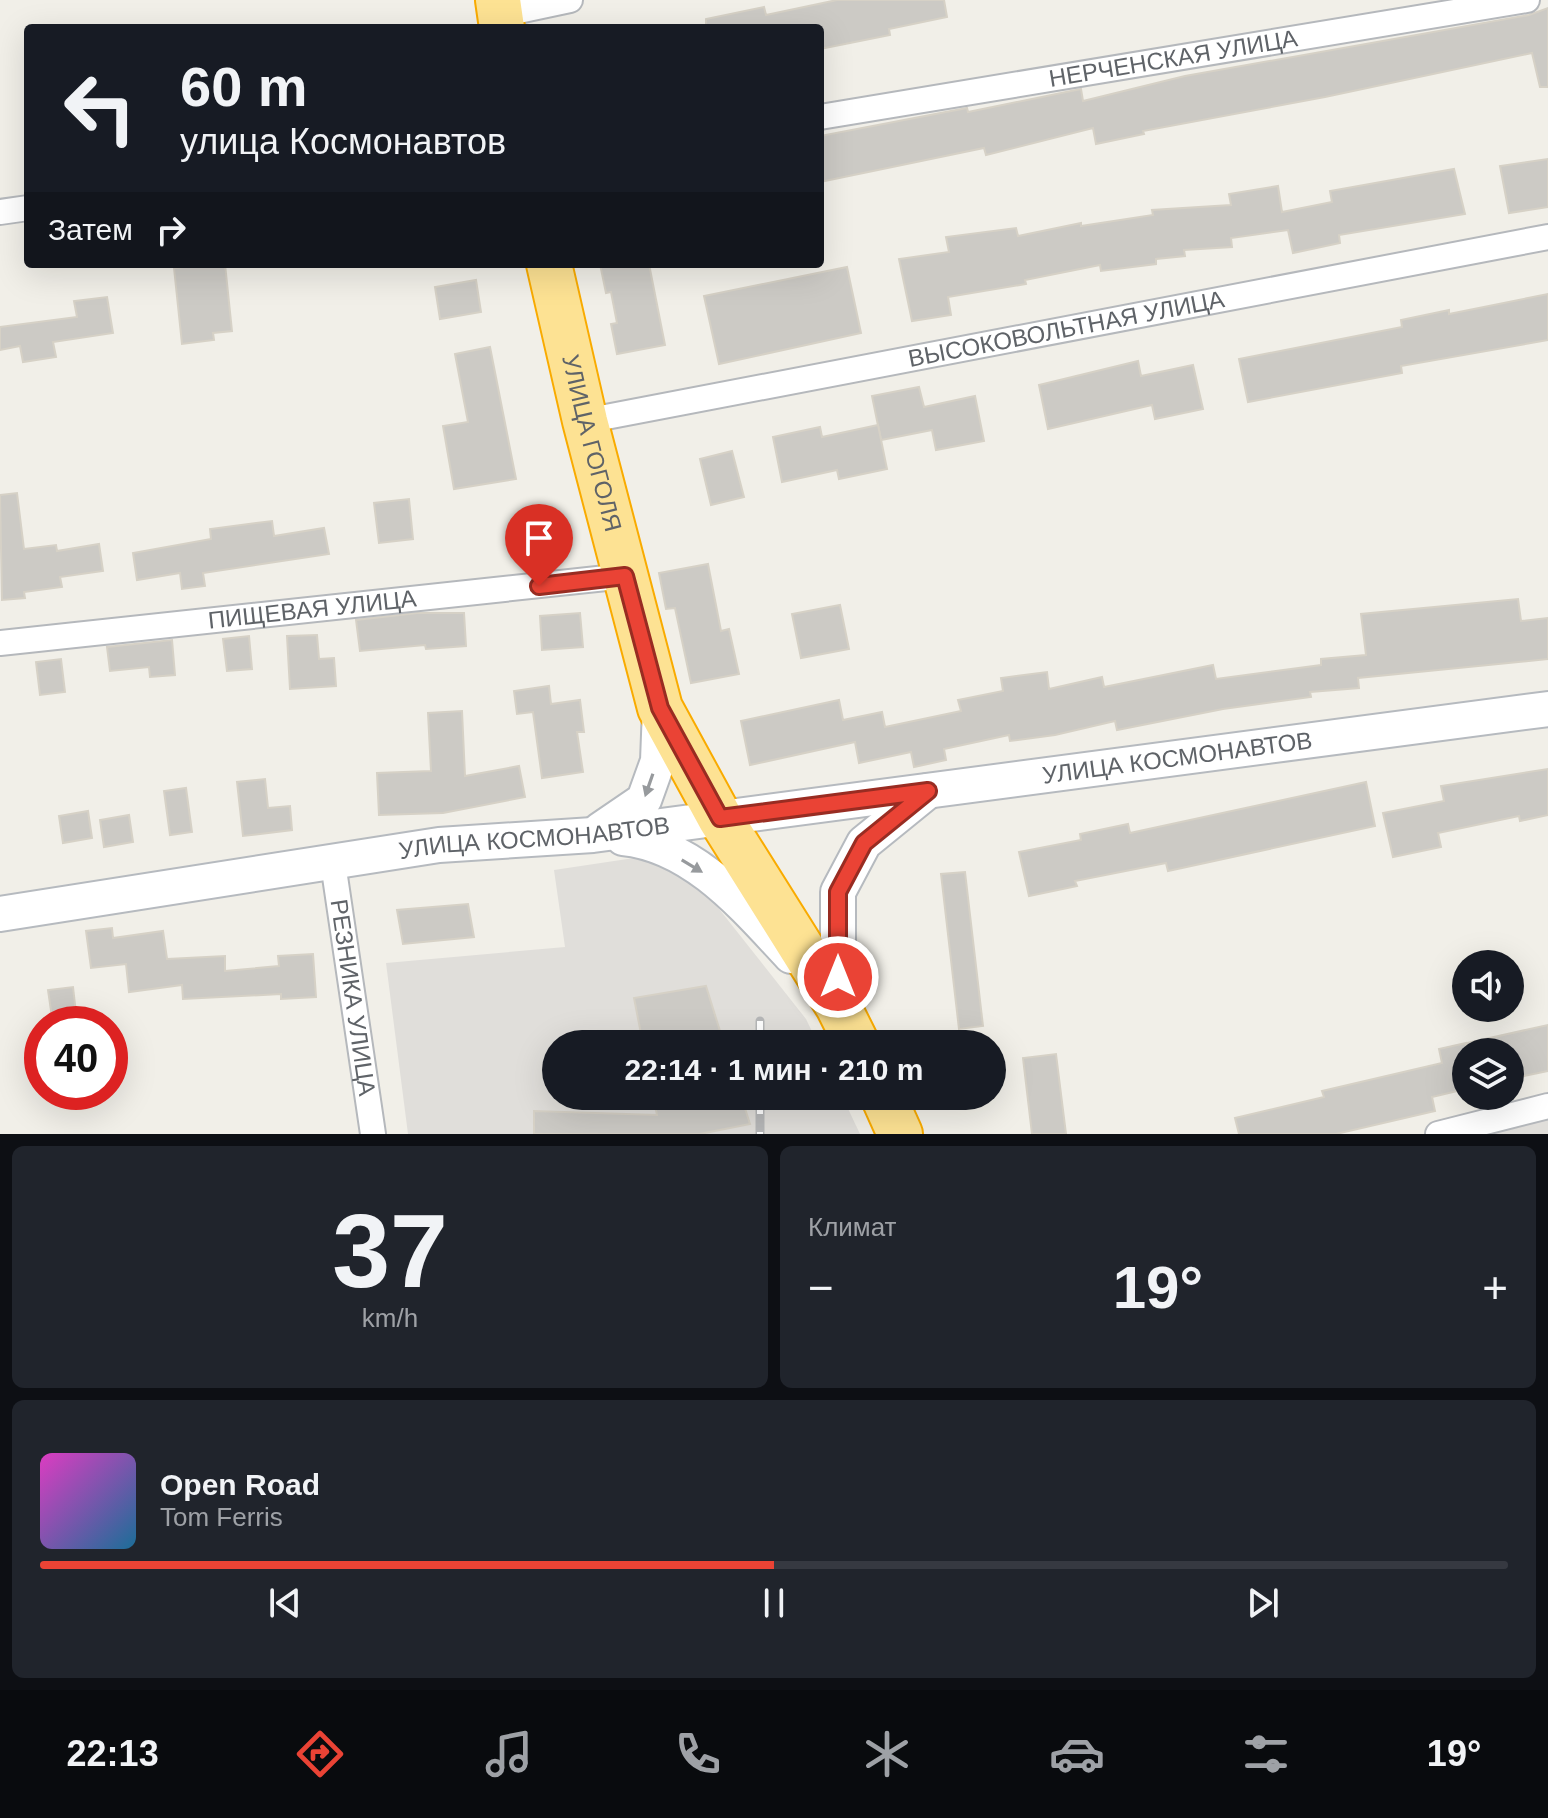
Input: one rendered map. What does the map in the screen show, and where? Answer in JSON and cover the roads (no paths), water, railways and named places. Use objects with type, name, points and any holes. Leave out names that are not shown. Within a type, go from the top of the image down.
[{"type":"highway","name":"УЛИЦА ГОГОЛЯ","points":[[550,268],[585,421],[660,708],[720,818],[850,1030]]},
{"type":"highway","points":[[889,1110],[900,1134]]},
{"type":"street","points":[[500,14],[570,0]]},
{"type":"street","name":"НЕРЧЕНСКАЯ УЛИЦА","points":[[824,116],[1527,0]]},
{"type":"street","points":[[0,212],[24,209]]},
{"type":"street","name":"ВЫСОКОВОЛЬТНАЯ УЛИЦА","points":[[585,421],[1548,237]]},
{"type":"street","name":"ПИЩЕВАЯ УЛИЦА","points":[[0,643],[625,576]]},
{"type":"street","points":[[593,835],[644,800],[658,761],[660,708]]},
{"type":"street","name":"УЛИЦА КОСМОНАВТОВ","points":[[0,914],[439,845],[593,835],[1548,709]]},
{"type":"street","points":[[838,1006],[838,892],[864,843],[928,791]]},
{"type":"street","points":[[593,835],[651,840],[725,886],[838,1006]]},
{"type":"street","name":"РЕЗНИКА УЛИЦА","points":[[333,863],[373,1134]]},
{"type":"street","points":[[1438,1134],[1548,1106]]},
{"type":"railway","points":[[760,1021],[760,1030]]},
{"type":"railway","points":[[760,1110],[760,1134]]}]
